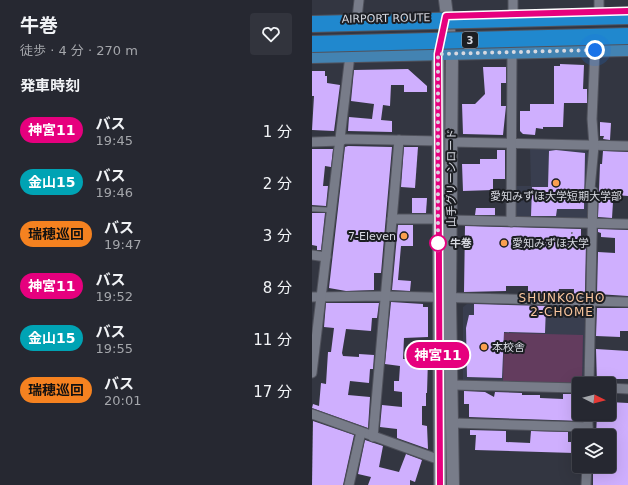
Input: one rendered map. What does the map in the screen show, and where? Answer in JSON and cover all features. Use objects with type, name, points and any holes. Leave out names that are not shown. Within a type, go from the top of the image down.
[{"type":"highway","name":"3","points":[[312,24],[628,16]]},
{"type":"highway","name":"3","points":[[312,44],[628,36]]},
{"type":"main road","name":"AIRPORT ROUTE","points":[[312,19],[513,15],[599,6],[628,11]]},
{"type":"main road","points":[[312,56],[628,49]]},
{"type":"street","points":[[357,18],[359,0]]},
{"type":"street","name":"山手グリーンロード","points":[[440,485],[438,141],[445,54],[445,0]]},
{"type":"street","points":[[513,0],[513,15]]},
{"type":"street","points":[[589,377],[593,191],[590,189],[594,146],[595,50]]},
{"type":"street","points":[[511,222],[512,52]]},
{"type":"street","name":"山手グリーンロード","points":[[445,54],[451,142],[450,299],[453,385],[453,485]]},
{"type":"street","points":[[312,373],[317,297],[326,257],[350,55]]},
{"type":"street","points":[[312,142],[340,141],[345,139],[438,141]]},
{"type":"street","points":[[373,437],[399,140]]},
{"type":"street","points":[[451,142],[628,146]]},
{"type":"street","points":[[392,219],[438,219]]},
{"type":"street","points":[[451,220],[628,224]]},
{"type":"street","points":[[312,255],[326,257]]},
{"type":"street","points":[[317,297],[385,296],[438,299],[628,302]]},
{"type":"street","points":[[453,385],[572,388]]},
{"type":"street","points":[[616,388],[628,389]]},
{"type":"street","points":[[312,414],[440,460]]},
{"type":"street","points":[[453,423],[572,430]]},
{"type":"street","points":[[349,485],[361,432]]},
{"type":"street","points":[[586,485],[587,473]]},
{"type":"lane","points":[[312,208],[332,210]]},
{"type":"path","points":[[571,244],[572,223]]},
{"type":"shaded area","name":"愛知みずほ大学","points":[[530,148],[585,150],[589,154],[587,219],[515,218],[515,186],[531,186]]},
{"type":"shaded area","points":[[467,304],[583,307],[585,309],[584,377],[572,377],[572,384],[463,383],[463,307]]},
{"type":"shaded area","points":[[504,333],[583,335],[582,377],[572,377],[572,383],[503,382]]},
{"type":"building","points":[[560,64],[584,65],[583,89],[587,89],[587,103],[564,103],[563,127],[543,127],[543,129],[536,128],[535,135],[523,134],[520,131],[520,111],[530,111],[530,104],[554,104],[554,66],[560,66]]},
{"type":"building","points":[[483,67],[506,67],[506,83],[501,83],[501,106],[506,106],[503,135],[463,134],[462,104],[475,104],[485,94]]},
{"type":"building","points":[[408,69],[427,86],[427,92],[404,92],[404,85],[391,85],[390,106],[383,105],[381,120],[392,121],[392,132],[348,131],[349,117],[372,119],[374,104],[351,101],[354,70]]},
{"type":"building","points":[[312,71],[325,71],[327,83],[340,85],[334,131],[312,130],[314,96],[312,96]]},
{"type":"building","points":[[600,122],[611,123],[610,140],[603,139],[604,136],[600,136]]},
{"type":"building","points":[[345,147],[392,147],[381,273],[374,273],[374,290],[346,291],[329,288]]},
{"type":"building","points":[[404,147],[418,147],[415,188],[401,187]]},
{"type":"building","points":[[312,149],[333,149],[331,167],[325,166],[323,186],[328,186],[326,206],[312,205]]},
{"type":"building","points":[[497,150],[505,150],[505,179],[493,179],[493,190],[463,191],[462,164],[480,164],[480,159],[497,159]]},
{"type":"building","points":[[556,150],[585,153],[584,209],[557,209],[556,216],[531,216],[532,187],[548,187],[549,151]]},
{"type":"building","points":[[603,151],[628,152],[628,196],[616,195],[613,202],[612,218],[598,217],[600,164],[602,164]]},
{"type":"building","points":[[412,198],[427,198],[426,213],[412,213]]},
{"type":"building","points":[[476,208],[495,208],[495,215],[475,215]]},
{"type":"building","points":[[312,213],[325,213],[321,250],[317,250],[317,246],[312,245]]},
{"type":"building","points":[[398,225],[413,225],[413,246],[401,246],[398,280],[411,281],[410,291],[392,290]]},
{"type":"building","points":[[465,226],[581,229],[581,241],[586,241],[585,292],[582,295],[574,295],[574,289],[559,289],[558,294],[528,294],[528,286],[506,286],[506,291],[464,292]]},
{"type":"building","points":[[598,229],[628,230],[628,296],[597,294],[598,252],[615,253],[615,238],[601,237],[601,233],[598,232]]},
{"type":"building","points":[[391,302],[423,304],[423,307],[428,307],[428,337],[404,338],[403,359],[428,359],[426,406],[422,406],[422,425],[427,426],[428,449],[397,438],[397,429],[380,427],[382,405],[402,407],[402,392],[394,391],[394,381],[399,381],[400,366],[385,364]]},
{"type":"building","points":[[326,303],[379,303],[377,318],[372,318],[371,331],[346,329],[342,353],[343,356],[359,357],[359,354],[374,355],[373,369],[370,369],[369,383],[350,381],[348,395],[370,397],[368,428],[312,408],[313,404],[319,406],[321,383],[326,384],[328,352],[331,352],[334,328],[324,327]]},
{"type":"building","name":"本校舎","points":[[474,304],[546,306],[545,333],[504,332],[502,378],[467,377],[466,328],[469,315],[474,315]]},
{"type":"building","points":[[597,308],[628,308],[628,331],[620,331],[620,337],[596,336]]},
{"type":"building","points":[[596,349],[628,351],[628,379],[616,379],[616,377],[597,377]]},
{"type":"building","points":[[464,391],[485,392],[494,397],[495,392],[522,393],[522,395],[540,395],[540,398],[563,399],[563,394],[572,394],[572,421],[469,417],[469,404],[464,404]]},
{"type":"building","points":[[616,402],[628,403],[628,485],[593,485],[593,473],[616,473],[616,429],[596,429],[597,421],[616,421]]},
{"type":"building","points":[[313,421],[354,435],[343,485],[312,485]]},
{"type":"building","points":[[470,430],[506,431],[506,442],[530,443],[531,431],[568,432],[568,442],[572,442],[572,453],[475,450],[476,435],[470,435]]},
{"type":"building","points":[[365,440],[383,446],[379,467],[399,472],[406,454],[422,460],[415,482],[410,480],[410,485],[368,485],[371,477],[358,474]]},
{"type":"bus line","name":"神宮11","points":[[440,485],[438,54],[446,16],[628,11]]},
{"type":"place","name":"愛知みずほ大学短期大学部","points":[[556,183]]},
{"type":"place","name":"7-Eleven","points":[[404,236]]},
{"type":"place","name":"牛巻","points":[[438,243]]},
{"type":"place","name":"愛知みずほ大学","points":[[504,243]]},
{"type":"place","name":"本校舎","points":[[484,347]]},
{"type":"district","name":"SHUNKOCHO 2-CHOME","points":[[562,305]]},
{"type":"route","points":[[438,243],[438,251],[438,141],[438,54],[595,50]]}]
